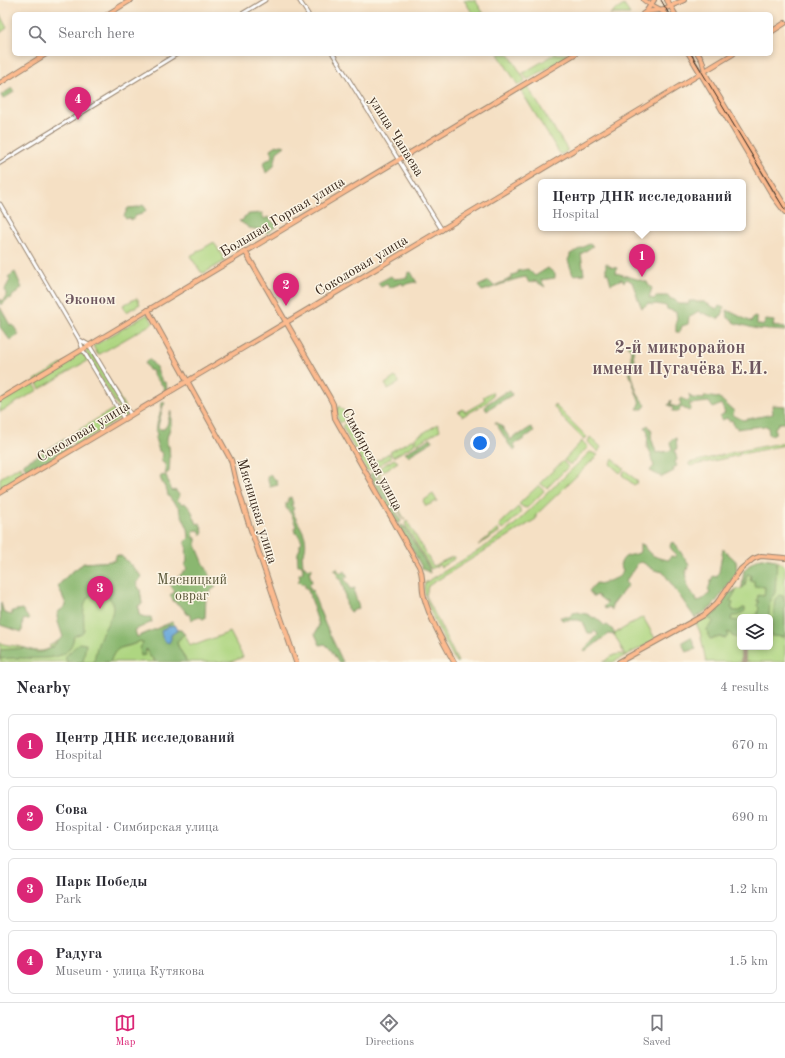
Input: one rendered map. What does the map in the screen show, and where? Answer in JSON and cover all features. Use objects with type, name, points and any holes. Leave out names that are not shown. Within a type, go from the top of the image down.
[{"type":"main road","points":[[111,12],[130,0]]},
{"type":"main road","points":[[644,0],[661,10]]},
{"type":"main road","points":[[645,12],[654,0]]},
{"type":"main road","points":[[667,0],[673,12]]},
{"type":"main road","points":[[650,12],[661,10],[681,1]]},
{"type":"main road","points":[[773,31],[785,23]]},
{"type":"main road","points":[[0,83],[43,56]]},
{"type":"main road","name":"Большая Горная улица","points":[[0,398],[572,56]]},
{"type":"main road","points":[[690,56],[702,72],[785,206]]},
{"type":"main road","points":[[699,56],[702,60],[702,72],[773,196],[785,212]]},
{"type":"main road","name":"Соколовая улица","points":[[0,493],[442,230],[730,56]]},
{"type":"main road","name":"Симбирская улица","points":[[245,251],[330,398],[335,418],[419,566],[422,574],[422,590],[426,604],[454,662]]},
{"type":"main road","name":"Мясницкая улица","points":[[148,310],[232,462],[236,482],[248,521],[296,662]]},
{"type":"main road","points":[[619,662],[704,615],[717,603],[742,569],[753,559],[763,556],[785,558]]},
{"type":"street","points":[[245,12],[265,0]]},
{"type":"street","points":[[299,0],[307,12]]},
{"type":"street","points":[[0,164],[174,56]]},
{"type":"street","name":"улица Чапаева","points":[[334,56],[442,230]]},
{"type":"street","points":[[0,204],[79,339],[82,349],[124,419]]},
{"type":"street","points":[[79,339],[89,345],[131,416]]},
{"type":"green space","points":[[464,0],[475,0],[483,12],[472,12]]},
{"type":"green space","points":[[624,5],[629,12],[613,12]]},
{"type":"green space","points":[[0,15],[7,28],[0,33]]},
{"type":"green space","points":[[499,56],[510,56],[525,80],[518,85]]},
{"type":"green space","points":[[552,56],[568,56],[529,79],[527,79],[523,73]]},
{"type":"green space","points":[[527,86],[567,149],[567,151],[562,154],[560,154],[521,91],[521,89]]},
{"type":"green space","points":[[12,88],[14,92],[3,99],[1,95]]},
{"type":"green space","points":[[277,145],[285,146],[277,152],[274,166],[266,173],[263,163],[273,156],[271,149]]},
{"type":"green space","points":[[143,205],[146,210],[142,214],[135,216],[132,220],[129,218],[126,219],[124,216],[128,208]]},
{"type":"green space","points":[[262,213],[264,219],[268,217],[277,226],[267,233],[262,230],[248,228],[239,221],[243,220],[244,217],[249,214]]},
{"type":"green space","points":[[214,242],[225,261],[204,273],[201,272],[190,256]]},
{"type":"green space","points":[[589,244],[593,246],[581,254],[584,274],[573,275],[568,260],[570,254]]},
{"type":"green space","points":[[606,263],[611,267],[617,268],[616,273],[647,282],[652,288],[649,298],[655,299],[656,296],[669,296],[669,298],[675,300],[678,304],[689,304],[689,301],[704,302],[717,309],[719,306],[724,308],[723,314],[718,319],[703,313],[701,314],[699,311],[689,317],[688,324],[682,326],[680,332],[676,332],[676,312],[667,309],[666,306],[656,304],[652,305],[649,303],[642,308],[632,282],[627,279],[624,282],[622,279],[611,284],[608,273],[606,274]]},
{"type":"green space","points":[[548,268],[555,274],[555,278],[541,280],[545,287],[535,281],[529,283],[526,277],[515,279],[482,291],[478,286],[489,281],[494,286],[512,278],[512,275],[518,273],[518,271],[528,269],[535,276]]},
{"type":"green space","points":[[15,272],[22,288],[12,296],[12,298],[0,305],[0,299],[3,301],[6,292],[5,289],[10,280],[8,277]]},
{"type":"green space","points":[[411,272],[417,283],[415,282],[403,285],[402,283],[389,288],[387,284],[381,287],[378,283],[391,276],[394,279],[405,278],[407,277],[408,273]]},
{"type":"green space","points":[[137,298],[140,304],[127,313],[123,305]]},
{"type":"green space","points":[[0,307],[10,325],[13,325],[19,335],[10,340],[0,327]]},
{"type":"green space","points":[[727,310],[751,322],[754,317],[757,318],[757,324],[763,326],[766,320],[774,321],[773,326],[785,328],[785,331],[757,329],[735,323],[733,320],[728,318]]},
{"type":"green space","points":[[148,314],[153,323],[98,355],[93,346]]},
{"type":"green space","points":[[631,341],[632,344],[635,344],[636,348],[633,350],[635,366],[631,372],[638,394],[646,405],[643,409],[637,409],[640,404],[629,372],[632,367],[631,348],[627,346]]},
{"type":"green space","points":[[89,348],[128,412],[128,415],[125,417],[85,351]]},
{"type":"green space","points":[[82,352],[88,360],[40,389],[35,380]]},
{"type":"green space","points":[[149,359],[156,367],[162,381],[166,383],[167,390],[165,391],[163,386],[153,375],[153,371],[149,370],[145,363]]},
{"type":"green space","points":[[395,377],[399,383],[388,389],[385,384]]},
{"type":"green space","points":[[32,382],[38,390],[0,412],[0,401]]},
{"type":"green space","points":[[510,391],[512,395],[487,411],[485,408],[487,404],[505,392]]},
{"type":"green space","points":[[492,392],[493,395],[491,398],[480,407],[463,416],[458,412],[463,409],[465,412],[481,403],[485,399],[483,397]]},
{"type":"green space","points":[[689,394],[692,398],[704,399],[705,396],[718,397],[734,411],[733,415],[743,420],[773,414],[772,405],[785,406],[785,423],[779,423],[775,428],[775,434],[769,435],[768,427],[766,426],[737,429],[732,420],[729,421],[727,418],[722,420],[720,416],[725,413],[721,404],[713,408],[709,402],[689,404],[691,408],[689,411],[681,407],[679,411],[672,411],[673,408],[668,405],[671,400],[670,405],[677,407],[681,404],[680,400],[682,398],[687,401],[690,398]]},
{"type":"green space","points":[[163,401],[165,404],[163,406],[158,427],[159,429],[164,429],[167,425],[171,410],[171,425],[167,438],[170,459],[169,472],[166,474],[165,464],[161,460],[162,453],[159,451],[155,438],[157,436],[157,423]]},
{"type":"green space","points":[[553,405],[555,405],[587,437],[584,439],[575,431]]},
{"type":"green space","points":[[339,406],[345,412],[347,419],[340,423],[336,412]]},
{"type":"green space","points":[[115,408],[121,417],[120,418],[75,446],[74,445],[69,436]]},
{"type":"green space","points":[[348,420],[372,462],[382,459],[381,458],[389,453],[391,458],[367,471],[342,426]]},
{"type":"green space","points":[[495,422],[501,425],[511,440],[515,435],[519,435],[531,427],[534,431],[521,441],[514,444],[515,450],[510,446]]},
{"type":"green space","points":[[438,424],[440,430],[418,443],[416,442],[415,438]]},
{"type":"green space","points":[[648,425],[652,431],[651,434],[656,453],[669,451],[672,449],[670,443],[672,439],[676,438],[677,449],[675,450],[677,460],[675,462],[677,466],[673,468],[674,471],[662,477],[650,471],[654,466],[651,454],[647,448],[648,432],[645,427]]},
{"type":"green space","points":[[590,437],[601,447],[598,452],[588,442]]},
{"type":"green space","points":[[431,438],[433,441],[408,456],[405,453]]},
{"type":"green space","points":[[65,439],[70,446],[70,449],[28,472],[23,464]]},
{"type":"green space","points":[[413,439],[415,442],[414,445],[393,457],[390,452]]},
{"type":"green space","points":[[582,441],[588,447],[571,464],[569,464],[564,460]]},
{"type":"green space","points":[[785,442],[785,445],[742,454],[740,451]]},
{"type":"green space","points":[[739,451],[740,455],[689,465],[689,463]]},
{"type":"green space","points":[[590,452],[598,455],[536,515],[536,519],[428,586],[426,596],[458,662],[456,662],[430,611],[424,590],[425,583],[486,546],[512,527]]},
{"type":"green space","points":[[394,459],[398,462],[379,474],[405,520],[375,471]]},
{"type":"green space","points":[[613,459],[624,469],[620,473],[610,464]]},
{"type":"green space","points":[[563,461],[568,467],[547,488],[540,483]]},
{"type":"green space","points":[[20,466],[25,474],[24,476],[0,490],[0,478]]},
{"type":"green space","points":[[625,470],[638,482],[634,485],[622,475]]},
{"type":"green space","points":[[373,472],[401,520],[400,523],[397,524],[370,476]]},
{"type":"green space","points":[[270,474],[276,480],[278,485],[270,487],[267,477]]},
{"type":"green space","name":"Мясницкий овраг","points":[[166,475],[171,489],[173,491],[175,490],[180,496],[177,500],[182,504],[185,503],[191,510],[197,524],[200,523],[203,532],[201,535],[199,530],[193,531],[194,538],[196,538],[196,545],[216,587],[206,596],[205,618],[203,619],[198,617],[192,620],[189,614],[188,615],[181,606],[174,602],[170,595],[175,592],[170,584],[187,569],[185,565],[187,560],[187,546],[185,544],[189,538],[188,529],[179,509],[180,508],[167,494],[168,493],[161,480],[160,476]]},
{"type":"green space","points":[[539,485],[544,491],[527,508],[519,504]]},
{"type":"green space","points":[[433,494],[437,501],[426,506],[423,501]]},
{"type":"green space","points":[[291,497],[294,516],[306,541],[304,553],[302,554],[303,566],[307,569],[312,568],[309,572],[312,582],[309,584],[311,591],[313,590],[325,624],[343,662],[338,662],[331,650],[325,644],[320,645],[315,634],[319,625],[314,610],[315,609],[307,588],[305,588],[305,584],[301,584],[298,581],[300,579],[299,574],[303,572],[302,565],[298,565],[298,553],[302,542],[298,534],[295,533],[294,528],[296,527],[286,508],[288,498]]},
{"type":"green space","points":[[518,507],[520,514],[503,529],[498,526]]},
{"type":"green space","points":[[407,521],[433,566],[454,556],[454,559],[441,567],[439,565],[431,569],[406,526],[405,523]]},
{"type":"green space","points":[[401,525],[405,527],[429,568],[430,573],[423,569],[399,527]]},
{"type":"green space","points":[[498,529],[499,532],[478,545]]},
{"type":"green space","points":[[674,542],[689,565],[686,572],[686,580],[689,590],[696,598],[697,602],[710,593],[708,590],[713,576],[716,577],[719,572],[723,549],[736,561],[737,573],[712,607],[695,618],[663,572],[654,570],[642,562],[638,563],[625,582],[628,585],[612,605],[612,610],[609,607],[605,609],[604,606],[607,603],[597,595],[594,597],[589,591],[596,583],[603,584],[620,576],[623,570],[620,565],[624,558],[640,552],[640,544],[644,545],[654,556],[669,560],[671,556],[676,557],[670,547],[671,543]]},
{"type":"green space","points":[[117,555],[123,557],[142,577],[136,583],[140,590],[142,604],[138,606],[139,615],[108,648],[108,662],[0,662],[0,643],[41,651],[51,648],[49,646],[65,637],[57,613],[66,606],[66,604],[58,586],[69,574],[84,563],[114,561]]},
{"type":"green space","points":[[117,555],[123,557],[142,577],[136,583],[140,590],[142,604],[138,606],[139,615],[151,617],[152,622],[135,630],[137,637],[172,622],[175,625],[168,626],[171,635],[178,630],[181,630],[184,634],[177,642],[187,662],[155,662],[154,659],[149,656],[146,649],[145,655],[141,656],[140,648],[143,643],[140,641],[119,649],[110,662],[94,662],[99,641],[113,611],[110,598],[103,593],[94,593],[90,595],[85,602],[84,630],[82,633],[74,636],[71,646],[64,654],[49,658],[0,659],[0,650],[25,648],[35,652],[43,652],[51,648],[63,637],[57,616],[58,612],[66,606],[66,604],[58,586],[69,574],[84,563],[114,561]]},
{"type":"green space","points":[[762,558],[776,560],[785,567],[785,662],[706,662],[700,632],[696,623],[714,610],[727,594],[742,588],[744,570]]},
{"type":"green space","points":[[762,558],[777,561],[775,593],[770,600],[769,614],[757,614],[759,608],[757,605],[759,602],[757,601],[758,595],[764,596],[765,587],[754,586],[754,581],[750,580],[751,575],[747,574],[745,586],[742,588],[744,570],[754,561]]},
{"type":"green space","points":[[337,568],[341,573],[345,571],[348,577],[344,578],[350,589],[355,588],[354,592],[359,608],[350,612],[347,608],[340,578],[338,578],[336,570],[334,571]]},
{"type":"green space","points":[[736,591],[730,601],[733,603],[731,608],[733,611],[739,611],[745,608],[745,611],[737,614],[737,616],[732,616],[731,620],[737,621],[737,638],[732,636],[729,632],[727,633],[728,636],[726,638],[721,637],[710,639],[707,629],[714,621],[706,616],[714,610],[727,594]]},
{"type":"green space","points":[[779,595],[783,596],[785,604],[785,637],[773,636],[775,599]]},
{"type":"green space","points":[[1,603],[4,613],[12,615],[12,611],[22,609],[29,619],[23,620],[22,632],[0,625]]},
{"type":"green space","points":[[579,612],[594,618],[595,617],[605,626],[607,625],[612,629],[615,635],[608,634],[585,652],[584,650],[598,635],[595,631],[588,633],[583,622],[577,620],[562,620],[560,617],[569,617],[573,613]]},
{"type":"green space","points":[[643,617],[656,640],[613,662],[603,662],[616,655],[625,655],[614,634]]},
{"type":"green space","points":[[230,632],[243,657],[231,662],[187,662],[177,642],[184,633],[190,645],[194,643],[195,645]]},
{"type":"green space","points":[[691,637],[696,649],[686,652],[682,642]]},
{"type":"green space","points":[[142,640],[155,662],[110,662],[112,656],[119,648],[135,644]]},
{"type":"green space","points":[[79,643],[86,644],[83,662],[67,662],[65,657]]},
{"type":"water","points":[[175,625],[178,630],[171,635],[169,643],[163,638],[161,631],[168,626]]},
{"type":"taxiway","points":[[743,650],[743,662]]},
{"type":"tram line","points":[[661,0],[668,12]]},
{"type":"tram line","points":[[692,56],[785,210]]},
{"type":"place","name":"Радуга","points":[[78,120]]},
{"type":"place","name":"Центр ДНК исследований","points":[[642,277]]},
{"type":"place","name":"Сова","points":[[286,306]]},
{"type":"place","name":"Парк Победы","points":[[100,609]]},
{"type":"district","name":"Эконом","points":[[90,299]]},
{"type":"district","name":"2-й микрорайон имени Пугачёва Е.И.","points":[[680,357]]}]
